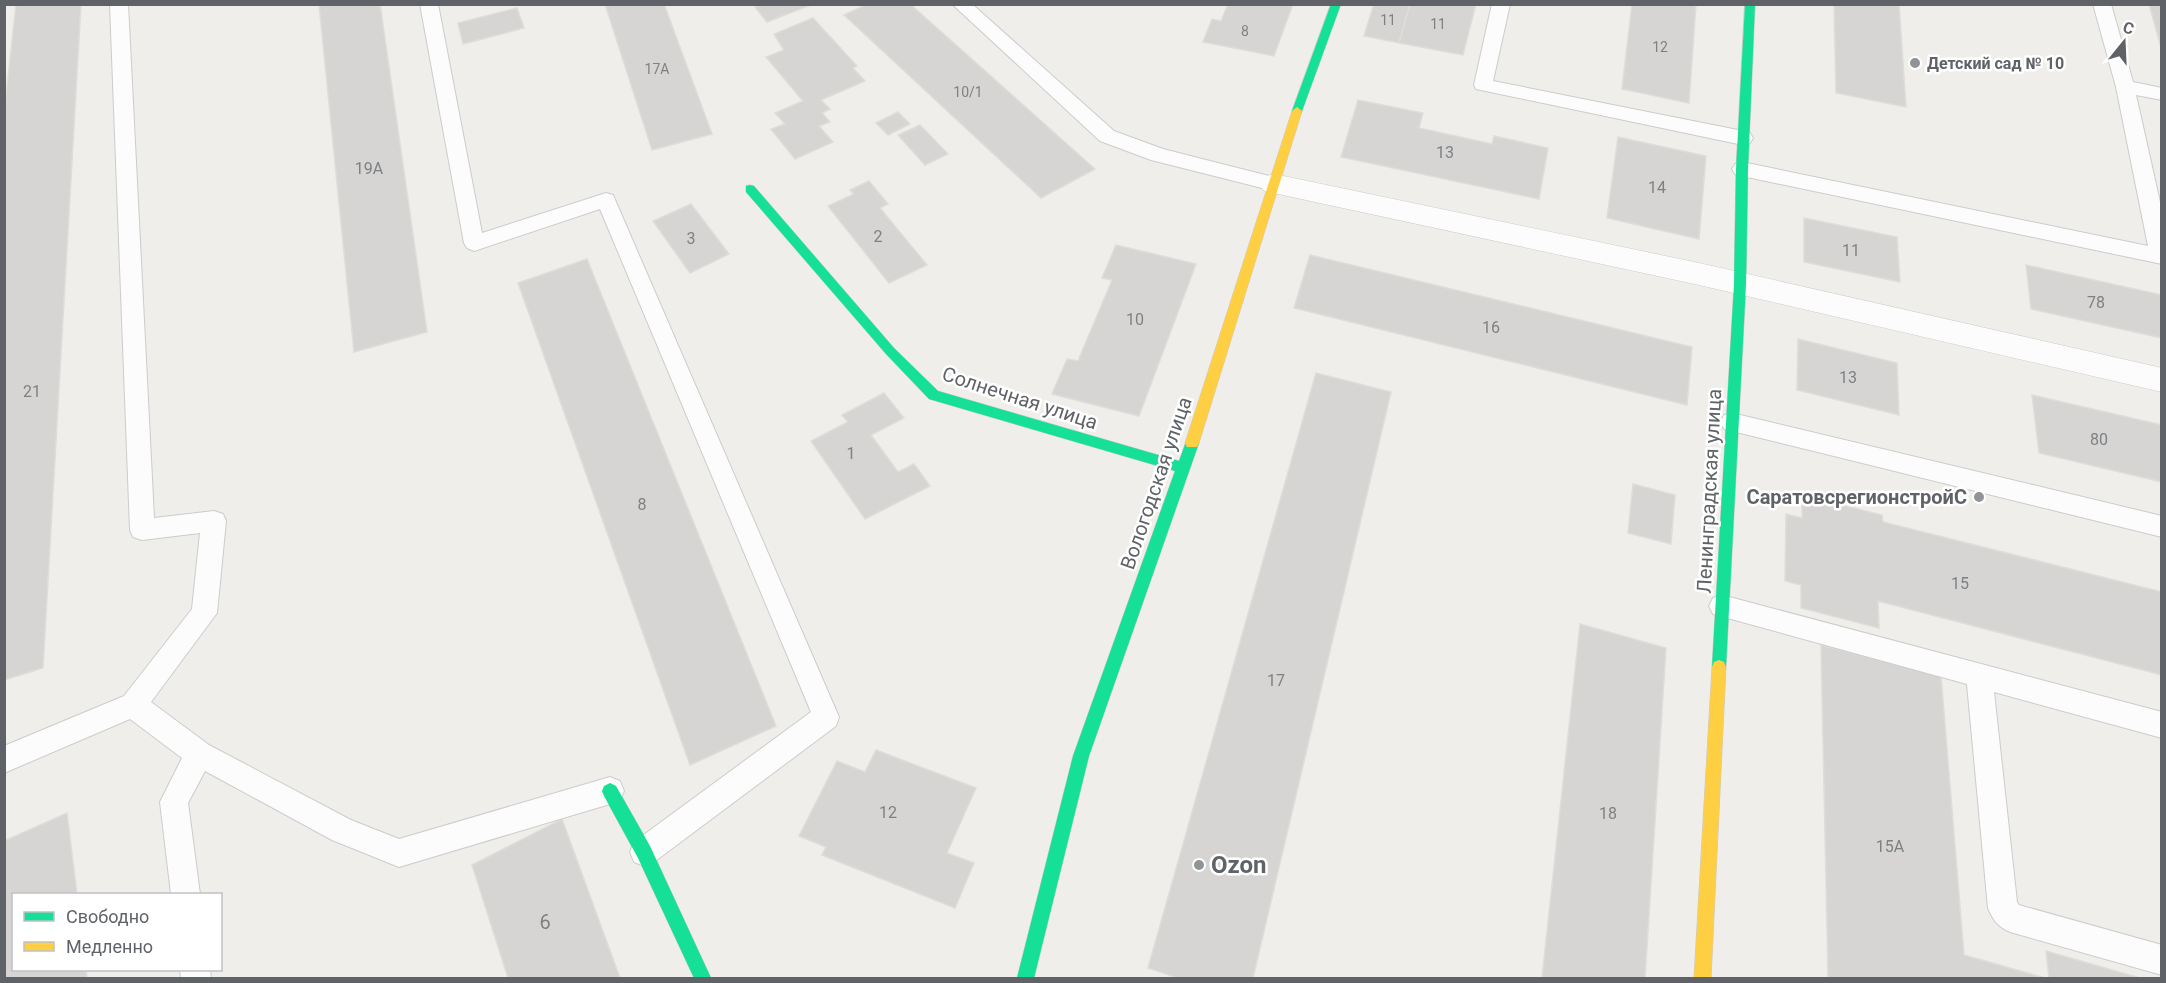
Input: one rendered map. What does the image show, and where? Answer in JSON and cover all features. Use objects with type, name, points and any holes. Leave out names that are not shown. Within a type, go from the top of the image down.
[{"type":"street","name":"Вологодская улица","points":[[1026,978],[1081,756],[1184,468],[1287,138],[1336,4]]},
{"type":"street","name":"Ленинградская улица","points":[[1702,978],[1740,284],[1743,138],[1750,4]]},
{"type":"street","points":[[1274,184],[1740,284],[2162,380]]},
{"type":"street","name":"Солнечная улица","points":[[750,189],[890,351],[934,395],[1184,468]]},
{"type":"street","points":[[610,791],[644,852],[703,978]]},
{"type":"lane","points":[[4,760],[133,705],[204,613],[214,521],[142,530],[119,4]]},
{"type":"lane","points":[[429,4],[474,243],[606,200],[826,717],[644,852]]},
{"type":"lane","points":[[961,4],[1107,136],[1158,155],[1274,184]]},
{"type":"lane","points":[[1501,4],[1483,85],[1743,138]]},
{"type":"lane","points":[[1742,169],[2161,256],[2125,87],[2102,4]]},
{"type":"lane","points":[[2125,87],[2162,94]]},
{"type":"lane","points":[[1732,422],[2162,527]]},
{"type":"lane","points":[[1722,606],[2162,725]]},
{"type":"lane","points":[[1978,675],[2002,908],[2010,916],[2162,960]]},
{"type":"lane","points":[[133,705],[199,754],[342,830],[399,853],[610,791]]},
{"type":"lane","points":[[185,893],[174,802],[199,754]]},
{"type":"building","points":[[16,4],[81,4],[43,668],[4,680],[4,115]]},
{"type":"building","points":[[319,4],[380,4],[427,332],[354,352]]},
{"type":"building","points":[[605,4],[664,4],[712,134],[652,150]]},
{"type":"building","points":[[762,4],[813,4],[767,22],[755,7]]},
{"type":"building","points":[[868,4],[910,4],[1095,169],[1041,198],[844,15]]},
{"type":"building","points":[[1228,4],[1293,4],[1274,56],[1203,42],[1212,19],[1221,21]]},
{"type":"building","points":[[1374,4],[1410,4],[1399,43],[1364,36]]},
{"type":"building","points":[[1410,4],[1476,4],[1463,55],[1399,43]]},
{"type":"building","points":[[1632,4],[1696,4],[1689,103],[1622,89]]},
{"type":"building","points":[[1834,4],[1899,4],[1906,107],[1836,93]]},
{"type":"building","points":[[2149,4],[2162,4],[2162,51]]},
{"type":"building","points":[[517,8],[524,28],[463,44],[458,23]]},
{"type":"building","points":[[813,18],[857,66],[853,68],[865,81],[821,100],[830,109],[822,113],[830,122],[819,126],[833,142],[795,159],[771,129],[785,124],[775,113],[803,101],[766,57],[784,50],[774,34]]},
{"type":"building","points":[[1358,100],[1423,113],[1419,128],[1492,144],[1494,136],[1548,148],[1539,199],[1341,157]]},
{"type":"building","points":[[898,112],[910,124],[888,135],[876,123]]},
{"type":"building","points":[[920,125],[948,154],[925,165],[898,135]]},
{"type":"building","points":[[1618,137],[1706,156],[1699,239],[1607,218]]},
{"type":"building","points":[[869,181],[888,204],[880,208],[927,265],[889,283],[828,206],[854,194],[850,190]]},
{"type":"building","points":[[691,204],[729,254],[690,273],[653,221]]},
{"type":"building","points":[[1804,218],[1897,237],[1900,282],[1804,262]]},
{"type":"building","points":[[1116,245],[1196,264],[1139,416],[1052,394],[1067,359],[1078,361],[1112,280],[1102,278]]},
{"type":"building","points":[[1310,255],[1692,347],[1687,405],[1294,308]]},
{"type":"building","points":[[587,259],[776,726],[690,765],[518,283]]},
{"type":"building","points":[[2026,265],[2162,295],[2162,338],[2031,309]]},
{"type":"building","points":[[1798,339],[1897,363],[1899,415],[1797,390]]},
{"type":"building","points":[[1316,373],[1391,392],[1253,978],[1178,978],[1148,968]]},
{"type":"building","points":[[884,393],[904,418],[871,435],[898,472],[914,464],[930,486],[865,519],[811,441],[848,422],[842,415]]},
{"type":"building","points":[[2032,395],[2162,425],[2162,482],[2039,453]]},
{"type":"building","points":[[1633,484],[1675,495],[1671,544],[1628,533]]},
{"type":"building","points":[[1802,495],[1882,515],[1883,522],[2162,592],[2162,675],[1878,601],[1879,628],[1801,608],[1801,585],[1785,581],[1786,514],[1802,518]]},
{"type":"building","points":[[1580,624],[1666,648],[1645,978],[1542,978]]},
{"type":"building","points":[[1821,645],[1941,676],[1964,955],[2045,978],[1828,978]]},
{"type":"building","points":[[876,750],[976,788],[947,853],[974,863],[955,908],[822,855],[826,847],[799,836],[837,761],[865,772]]},
{"type":"building","points":[[67,813],[77,893],[12,893],[12,971],[86,971],[87,978],[4,978],[4,841]]},
{"type":"building","points":[[562,819],[620,978],[508,978],[472,865]]},
{"type":"building","points":[[2046,951],[2140,978],[2049,978]]},
{"type":"traffic: fast","points":[[1297,111],[1336,4]]},
{"type":"traffic: fast","points":[[1719,667],[1740,284],[1742,169],[1750,4]]},
{"type":"traffic: fast","points":[[750,189],[890,351],[934,395],[1184,468]]},
{"type":"traffic: fast","points":[[1026,978],[1081,756],[1192,443]]},
{"type":"traffic: fast","points":[[610,791],[644,852],[703,978]]},
{"type":"traffic: slow","points":[[1192,443],[1297,111]]},
{"type":"traffic: slow","points":[[1702,978],[1719,667]]},
{"type":"place","name":"Детский сад № 10","points":[[1915,63]]},
{"type":"place","name":"СаратовсрегионстройС","points":[[1979,497]]},
{"type":"place","name":"Ozon","points":[[1199,865]]}]
